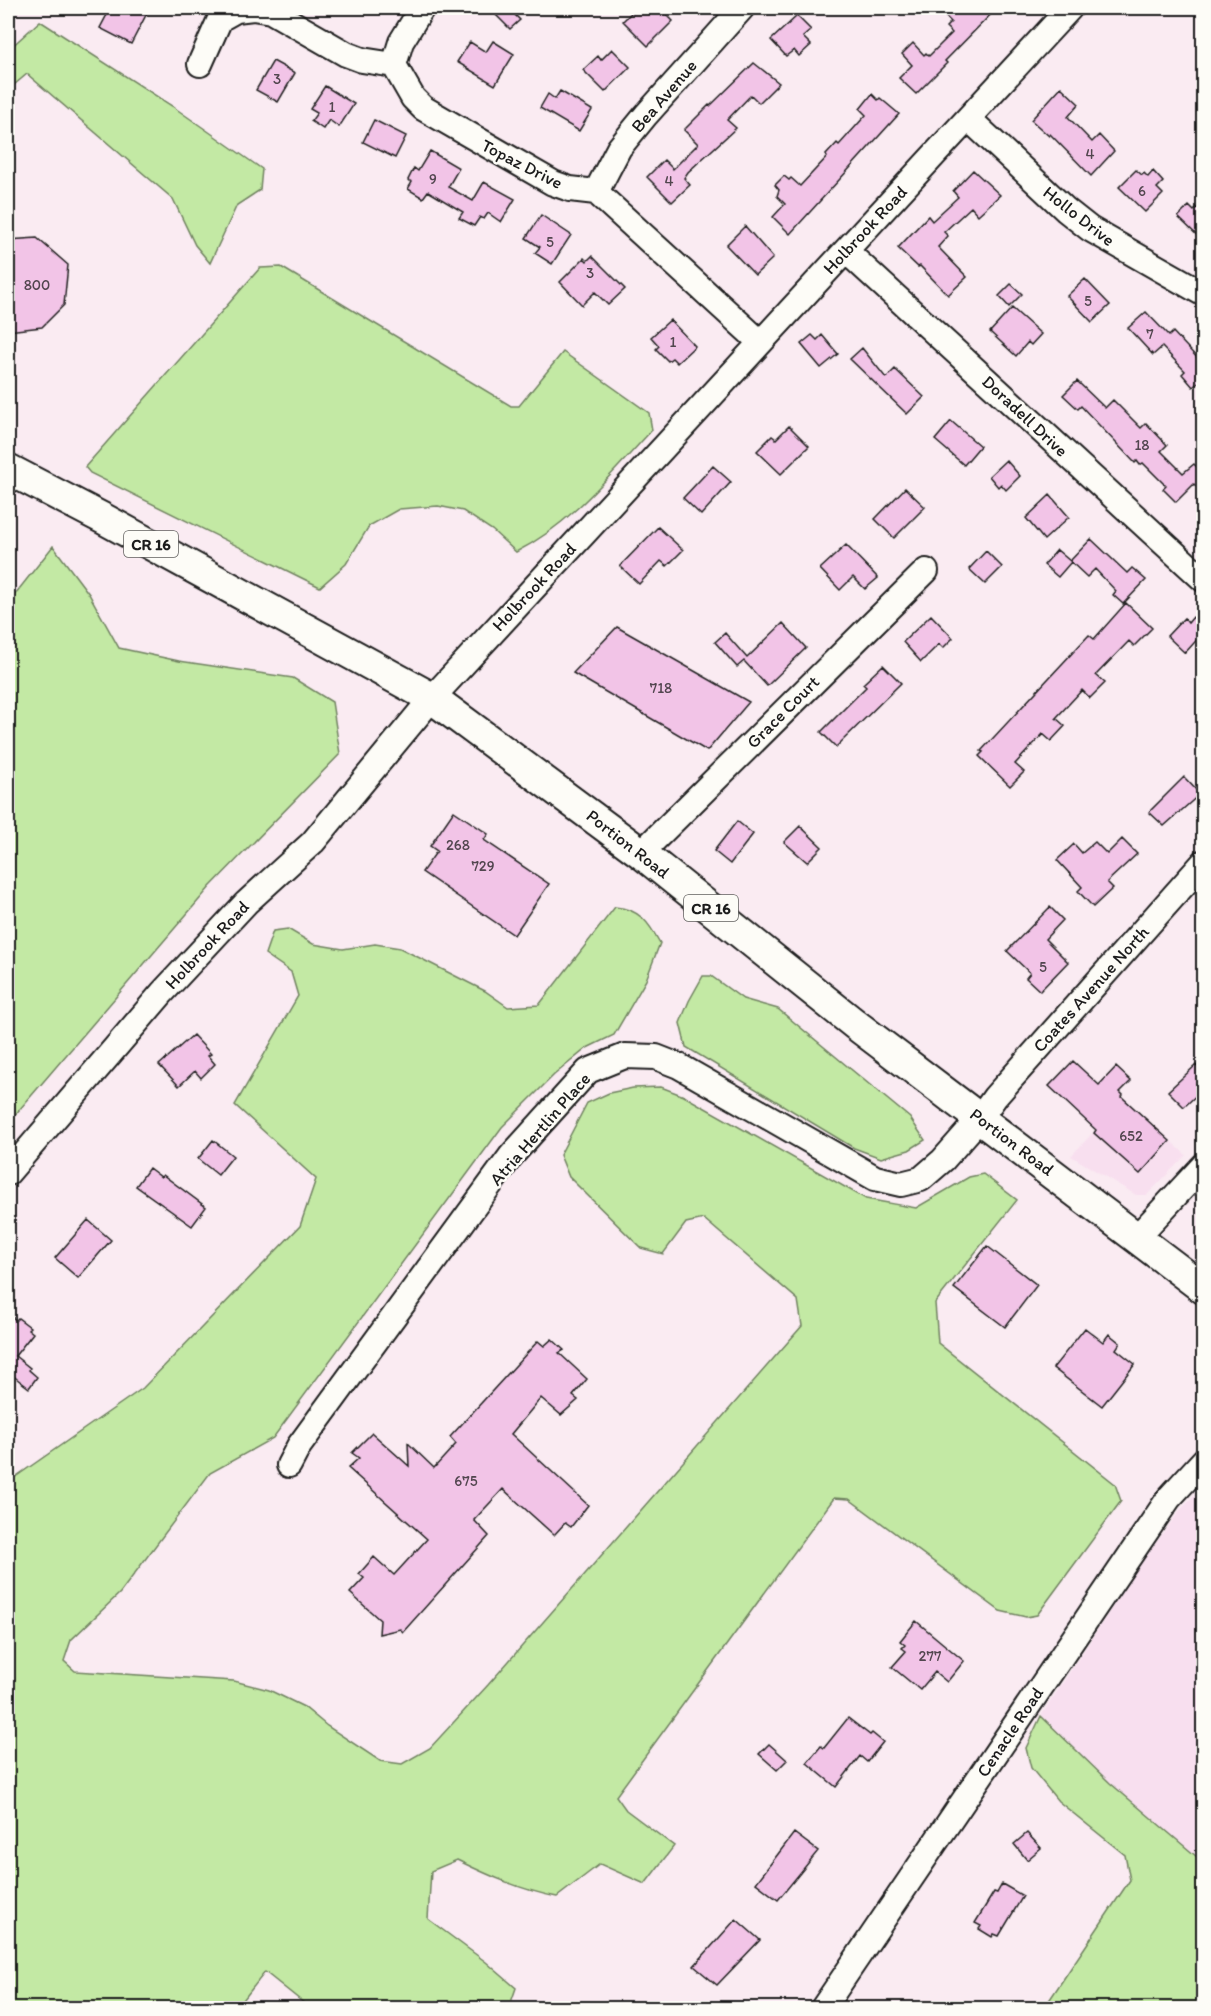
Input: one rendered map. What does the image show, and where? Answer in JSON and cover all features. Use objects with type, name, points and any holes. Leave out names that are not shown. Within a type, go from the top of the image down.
[{"type":"main road","name":"Portion Road","points":[[8,470],[104,519],[432,698],[641,853],[856,1025],[1203,1289]]},
{"type":"street","points":[[200,64],[220,20],[236,10],[253,8],[271,11],[346,54],[362,60],[394,65],[401,42],[422,8]]},
{"type":"street","name":"Bea Avenue","points":[[596,192],[620,148],[645,115],[742,8]]},
{"type":"street","name":"Holbrook Road","points":[[8,1173],[162,993],[246,903],[318,836],[432,698],[1070,8]]},
{"type":"street","name":"Topaz Drive","points":[[394,65],[413,98],[436,118],[553,183],[570,189],[596,192]]},
{"type":"street","name":"Hollo Drive","points":[[969,119],[1066,210],[1090,229],[1203,294]]},
{"type":"street","points":[[596,192],[760,342]]},
{"type":"street","name":"Doradell Drive","points":[[846,251],[1203,580]]},
{"type":"street","name":"Grace Court","points":[[641,853],[926,571]]},
{"type":"street","name":"Coates Avenue North","points":[[980,1118],[995,1097],[1203,862]]},
{"type":"street","name":"Atria Hertlin Place","points":[[289,1465],[299,1446],[511,1156],[588,1071],[625,1056],[656,1057],[679,1066],[875,1178],[901,1184],[921,1179],[943,1160],[980,1118]]},
{"type":"street","points":[[1137,1237],[1203,1165]]},
{"type":"street","name":"Cenacle Road","points":[[824,2008],[1169,1498],[1203,1460]]},
{"type":"shaded area","points":[[1125,1099],[1186,1155],[1147,1195],[1136,1195],[1071,1156]]},
{"type":"shaded area","points":[[1203,1488],[1203,1862],[1110,1783],[1041,1716],[1142,1562],[1181,1509]]},
{"type":"green space","points":[[40,21],[172,106],[262,169],[260,190],[237,205],[210,263],[195,245],[173,199],[27,74],[8,90],[8,50]]},
{"type":"green space","points":[[281,267],[511,406],[519,406],[563,352],[649,413],[652,430],[572,513],[536,541],[516,552],[492,530],[463,511],[438,506],[399,509],[369,526],[346,564],[320,587],[90,473],[85,467],[260,268]]},
{"type":"green space","points":[[53,546],[89,594],[119,648],[179,661],[293,678],[332,702],[340,754],[210,887],[8,1123],[8,603]]},
{"type":"green space","points":[[615,907],[624,908],[643,918],[660,943],[646,980],[614,1035],[587,1048],[554,1075],[502,1127],[273,1438],[210,1473],[120,1593],[71,1640],[64,1661],[75,1671],[234,1681],[269,1690],[304,1707],[327,1726],[380,1761],[402,1764],[430,1748],[488,1685],[802,1326],[798,1300],[704,1219],[686,1223],[663,1254],[641,1248],[569,1177],[560,1155],[587,1103],[609,1093],[633,1088],[661,1087],[684,1096],[866,1199],[916,1208],[969,1177],[983,1174],[1017,1200],[935,1303],[938,1343],[1115,1484],[1121,1501],[1037,1615],[1026,1617],[1000,1611],[849,1499],[834,1498],[616,1796],[626,1810],[674,1846],[645,1884],[600,1864],[557,1897],[506,1882],[457,1860],[431,1871],[428,1919],[486,1962],[516,1988],[509,2008],[310,2008],[265,1972],[237,2008],[8,2008],[8,1485],[11,1480],[143,1388],[300,1226],[316,1179],[235,1105],[298,996],[291,972],[265,954],[273,931],[288,929],[313,944],[343,949],[375,944],[400,948],[485,991],[508,1007],[539,1005]]},
{"type":"green space","points":[[703,976],[711,976],[743,999],[778,1009],[910,1118],[925,1140],[909,1150],[881,1158],[854,1148],[686,1047],[680,1023]]},
{"type":"green space","points":[[1041,1716],[1110,1783],[1203,1862],[1203,2008],[1044,2008],[1130,1880],[1125,1855],[1058,1801],[1031,1768],[1026,1748]]},
{"type":"building","points":[[122,8],[136,8],[147,13],[131,44],[100,28],[110,9],[119,14]]},
{"type":"building","points":[[489,8],[508,8],[520,20],[510,29]]},
{"type":"building","points":[[636,8],[660,8],[673,21],[648,46],[623,21]]},
{"type":"building","points":[[954,8],[997,8],[916,94],[899,78],[912,65],[902,54],[913,43],[924,55],[926,53],[929,56],[952,33],[946,27],[951,22],[945,16]]},
{"type":"building","points":[[797,16],[811,30],[803,37],[811,45],[799,56],[794,50],[786,56],[771,40]]},
{"type":"building","points":[[493,41],[514,54],[495,85],[457,62],[470,42],[486,52]]},
{"type":"building","points":[[612,49],[630,67],[605,92],[583,70],[598,56],[601,60]]},
{"type":"building","points":[[273,61],[295,73],[278,102],[256,90]]},
{"type":"building","points":[[754,63],[779,83],[759,103],[751,95],[727,120],[736,128],[688,172],[684,178],[690,185],[672,202],[647,177],[664,160],[673,169],[698,144],[684,130]]},
{"type":"building","points":[[325,86],[354,104],[339,127],[329,120],[323,129],[311,121],[317,113],[310,109]]},
{"type":"building","points":[[1061,87],[1079,104],[1068,117],[1092,142],[1099,135],[1114,151],[1091,176],[1050,134],[1049,136],[1031,120]]},
{"type":"building","points":[[560,91],[592,110],[579,131],[540,108],[548,94],[555,99]]},
{"type":"building","points":[[872,94],[899,114],[790,234],[773,217],[785,204],[777,196],[779,190],[775,185],[784,176],[789,180],[791,178],[800,186],[837,143],[839,145],[866,115],[860,109]]},
{"type":"building","points":[[374,120],[406,136],[395,158],[363,142]]},
{"type":"building","points":[[430,151],[459,168],[448,187],[473,201],[484,182],[515,199],[501,222],[488,213],[484,219],[480,217],[474,226],[459,218],[463,212],[428,191],[423,198],[408,189],[412,182],[408,180],[414,168],[418,171]]},
{"type":"building","points":[[973,170],[1000,195],[978,215],[971,207],[944,232],[948,236],[938,247],[967,277],[948,295],[920,266],[918,267],[898,248],[928,216],[932,221],[958,197],[953,191]]},
{"type":"building","points":[[1136,170],[1148,177],[1153,171],[1163,182],[1157,188],[1163,194],[1145,212],[1119,187]]},
{"type":"building","points":[[1203,202],[1203,241],[1178,217],[1189,206],[1194,211]]},
{"type":"building","points":[[541,215],[571,235],[552,264],[535,253],[540,247],[526,238]]},
{"type":"building","points":[[745,226],[773,258],[755,275],[726,245]]},
{"type":"building","points":[[37,238],[68,265],[64,305],[42,327],[8,331],[8,240]]},
{"type":"building","points":[[592,256],[625,289],[608,305],[595,292],[582,305],[560,282],[584,258],[587,261]]},
{"type":"building","points":[[1085,279],[1110,305],[1092,322],[1067,296]]},
{"type":"building","points":[[1011,284],[1022,294],[1009,307],[999,296]]},
{"type":"building","points":[[1012,308],[1041,334],[1031,345],[1028,342],[1016,356],[990,332]]},
{"type":"building","points":[[1146,312],[1169,336],[1173,332],[1203,364],[1203,378],[1193,387],[1182,374],[1185,371],[1162,347],[1153,355],[1128,328]]},
{"type":"building","points":[[670,320],[695,346],[677,363],[672,358],[668,361],[656,349],[659,346],[651,337]]},
{"type":"building","points":[[812,335],[817,340],[822,335],[838,354],[821,368],[801,344]]},
{"type":"building","points":[[862,348],[886,378],[895,369],[924,397],[907,414],[850,359]]},
{"type":"building","points":[[1077,381],[1105,408],[1113,400],[1141,428],[1146,423],[1167,445],[1161,451],[1183,473],[1194,464],[1203,473],[1203,493],[1194,484],[1176,502],[1163,489],[1166,486],[1143,463],[1140,465],[1137,461],[1135,463],[1081,406],[1078,409],[1063,395]]},
{"type":"building","points":[[951,421],[980,446],[964,465],[935,440]]},
{"type":"building","points":[[789,426],[809,446],[781,474],[757,451],[772,436],[776,439]]},
{"type":"building","points":[[1006,460],[1020,476],[1006,490],[1001,484],[998,487],[989,476]]},
{"type":"building","points":[[713,466],[731,482],[701,515],[683,498]]},
{"type":"building","points":[[905,488],[925,507],[894,538],[875,519]]},
{"type":"building","points":[[1050,495],[1069,517],[1044,540],[1026,518]]},
{"type":"building","points":[[658,527],[683,550],[667,566],[661,561],[639,584],[620,566]]},
{"type":"building","points":[[1091,539],[1127,573],[1132,568],[1146,580],[1123,604],[1113,595],[1116,591],[1095,569],[1087,577],[1071,562],[1058,577],[1044,565],[1057,550],[1070,561]]},
{"type":"building","points":[[846,545],[878,578],[865,589],[853,577],[840,590],[820,569]]},
{"type":"building","points":[[986,551],[1002,567],[985,584],[969,569]]},
{"type":"building","points":[[1126,603],[1152,628],[1134,646],[1129,641],[1096,675],[1105,683],[1090,698],[1082,690],[1056,718],[1065,726],[1051,741],[1043,734],[1015,764],[1024,772],[1010,786],[979,756],[983,752],[981,751],[1089,635],[1094,639]]},
{"type":"building","points":[[931,615],[953,638],[943,648],[939,644],[921,662],[903,642]]},
{"type":"building","points":[[1193,617],[1203,627],[1203,633],[1185,653],[1167,636],[1184,618],[1188,623]]},
{"type":"building","points":[[783,623],[806,648],[767,686],[744,661],[737,667],[715,642],[725,633],[747,658]]},
{"type":"building","points":[[617,627],[749,702],[707,751],[573,673]]},
{"type":"building","points":[[883,665],[901,683],[836,747],[821,732],[866,687],[863,684]]},
{"type":"building","points":[[1184,777],[1200,794],[1164,826],[1149,812]]},
{"type":"building","points":[[454,811],[488,834],[484,840],[549,884],[514,935],[422,872],[437,851],[430,846]]},
{"type":"building","points":[[737,821],[753,834],[730,864],[714,851]]},
{"type":"building","points":[[800,826],[822,847],[807,862],[784,842]]},
{"type":"building","points":[[1122,839],[1137,854],[1107,882],[1113,888],[1093,907],[1078,891],[1082,887],[1057,860],[1074,844],[1082,853],[1095,842],[1107,854]]},
{"type":"building","points":[[1050,907],[1063,920],[1045,939],[1068,962],[1040,991],[1026,978],[1030,973],[1007,951]]},
{"type":"building","points":[[193,1035],[211,1054],[208,1056],[215,1064],[201,1078],[195,1071],[179,1086],[159,1065]]},
{"type":"building","points":[[1073,1061],[1099,1085],[1116,1067],[1131,1081],[1120,1092],[1122,1097],[1170,1141],[1140,1174],[1094,1133],[1096,1130],[1049,1086]]},
{"type":"building","points":[[1196,1065],[1203,1073],[1203,1089],[1184,1107],[1168,1091]]},
{"type":"building","points":[[213,1140],[233,1156],[218,1175],[198,1159]]},
{"type":"building","points":[[149,1168],[161,1177],[163,1175],[206,1207],[192,1226],[136,1186]]},
{"type":"building","points":[[88,1220],[111,1240],[78,1278],[55,1258]]},
{"type":"building","points":[[987,1246],[1037,1285],[1005,1327],[954,1288]]},
{"type":"building","points":[[8,1314],[30,1327],[28,1329],[33,1333],[15,1356],[37,1377],[29,1388],[8,1372]]},
{"type":"building","points":[[1085,1328],[1103,1342],[1109,1334],[1120,1343],[1116,1349],[1135,1364],[1102,1406],[1053,1368]]},
{"type":"building","points":[[552,1339],[564,1350],[559,1353],[587,1379],[573,1396],[578,1400],[561,1415],[541,1398],[511,1434],[588,1505],[571,1527],[565,1523],[554,1535],[503,1489],[474,1520],[489,1536],[403,1632],[400,1629],[379,1634],[380,1620],[350,1593],[364,1578],[359,1574],[374,1557],[394,1575],[427,1539],[348,1468],[359,1458],[352,1453],[372,1433],[409,1466],[408,1443],[434,1468],[456,1444],[450,1437],[538,1341],[544,1346]]},
{"type":"building","points":[[916,1621],[964,1661],[947,1682],[935,1672],[920,1690],[892,1667],[906,1651],[902,1648],[905,1645],[900,1641]]},
{"type":"building","points":[[848,1718],[883,1742],[867,1762],[860,1756],[836,1787],[807,1763],[821,1746],[824,1748]]},
{"type":"building","points":[[769,1744],[787,1760],[777,1770],[759,1754]]},
{"type":"building","points":[[794,1833],[818,1851],[778,1900],[756,1883]]},
{"type":"building","points":[[1027,1833],[1041,1848],[1027,1860],[1014,1844]]},
{"type":"building","points":[[1002,1884],[1023,1896],[999,1936],[994,1934],[992,1937],[979,1929],[981,1926],[975,1923],[994,1892],[997,1893]]},
{"type":"building","points":[[736,1919],[760,1940],[717,1985],[694,1966]]}]
